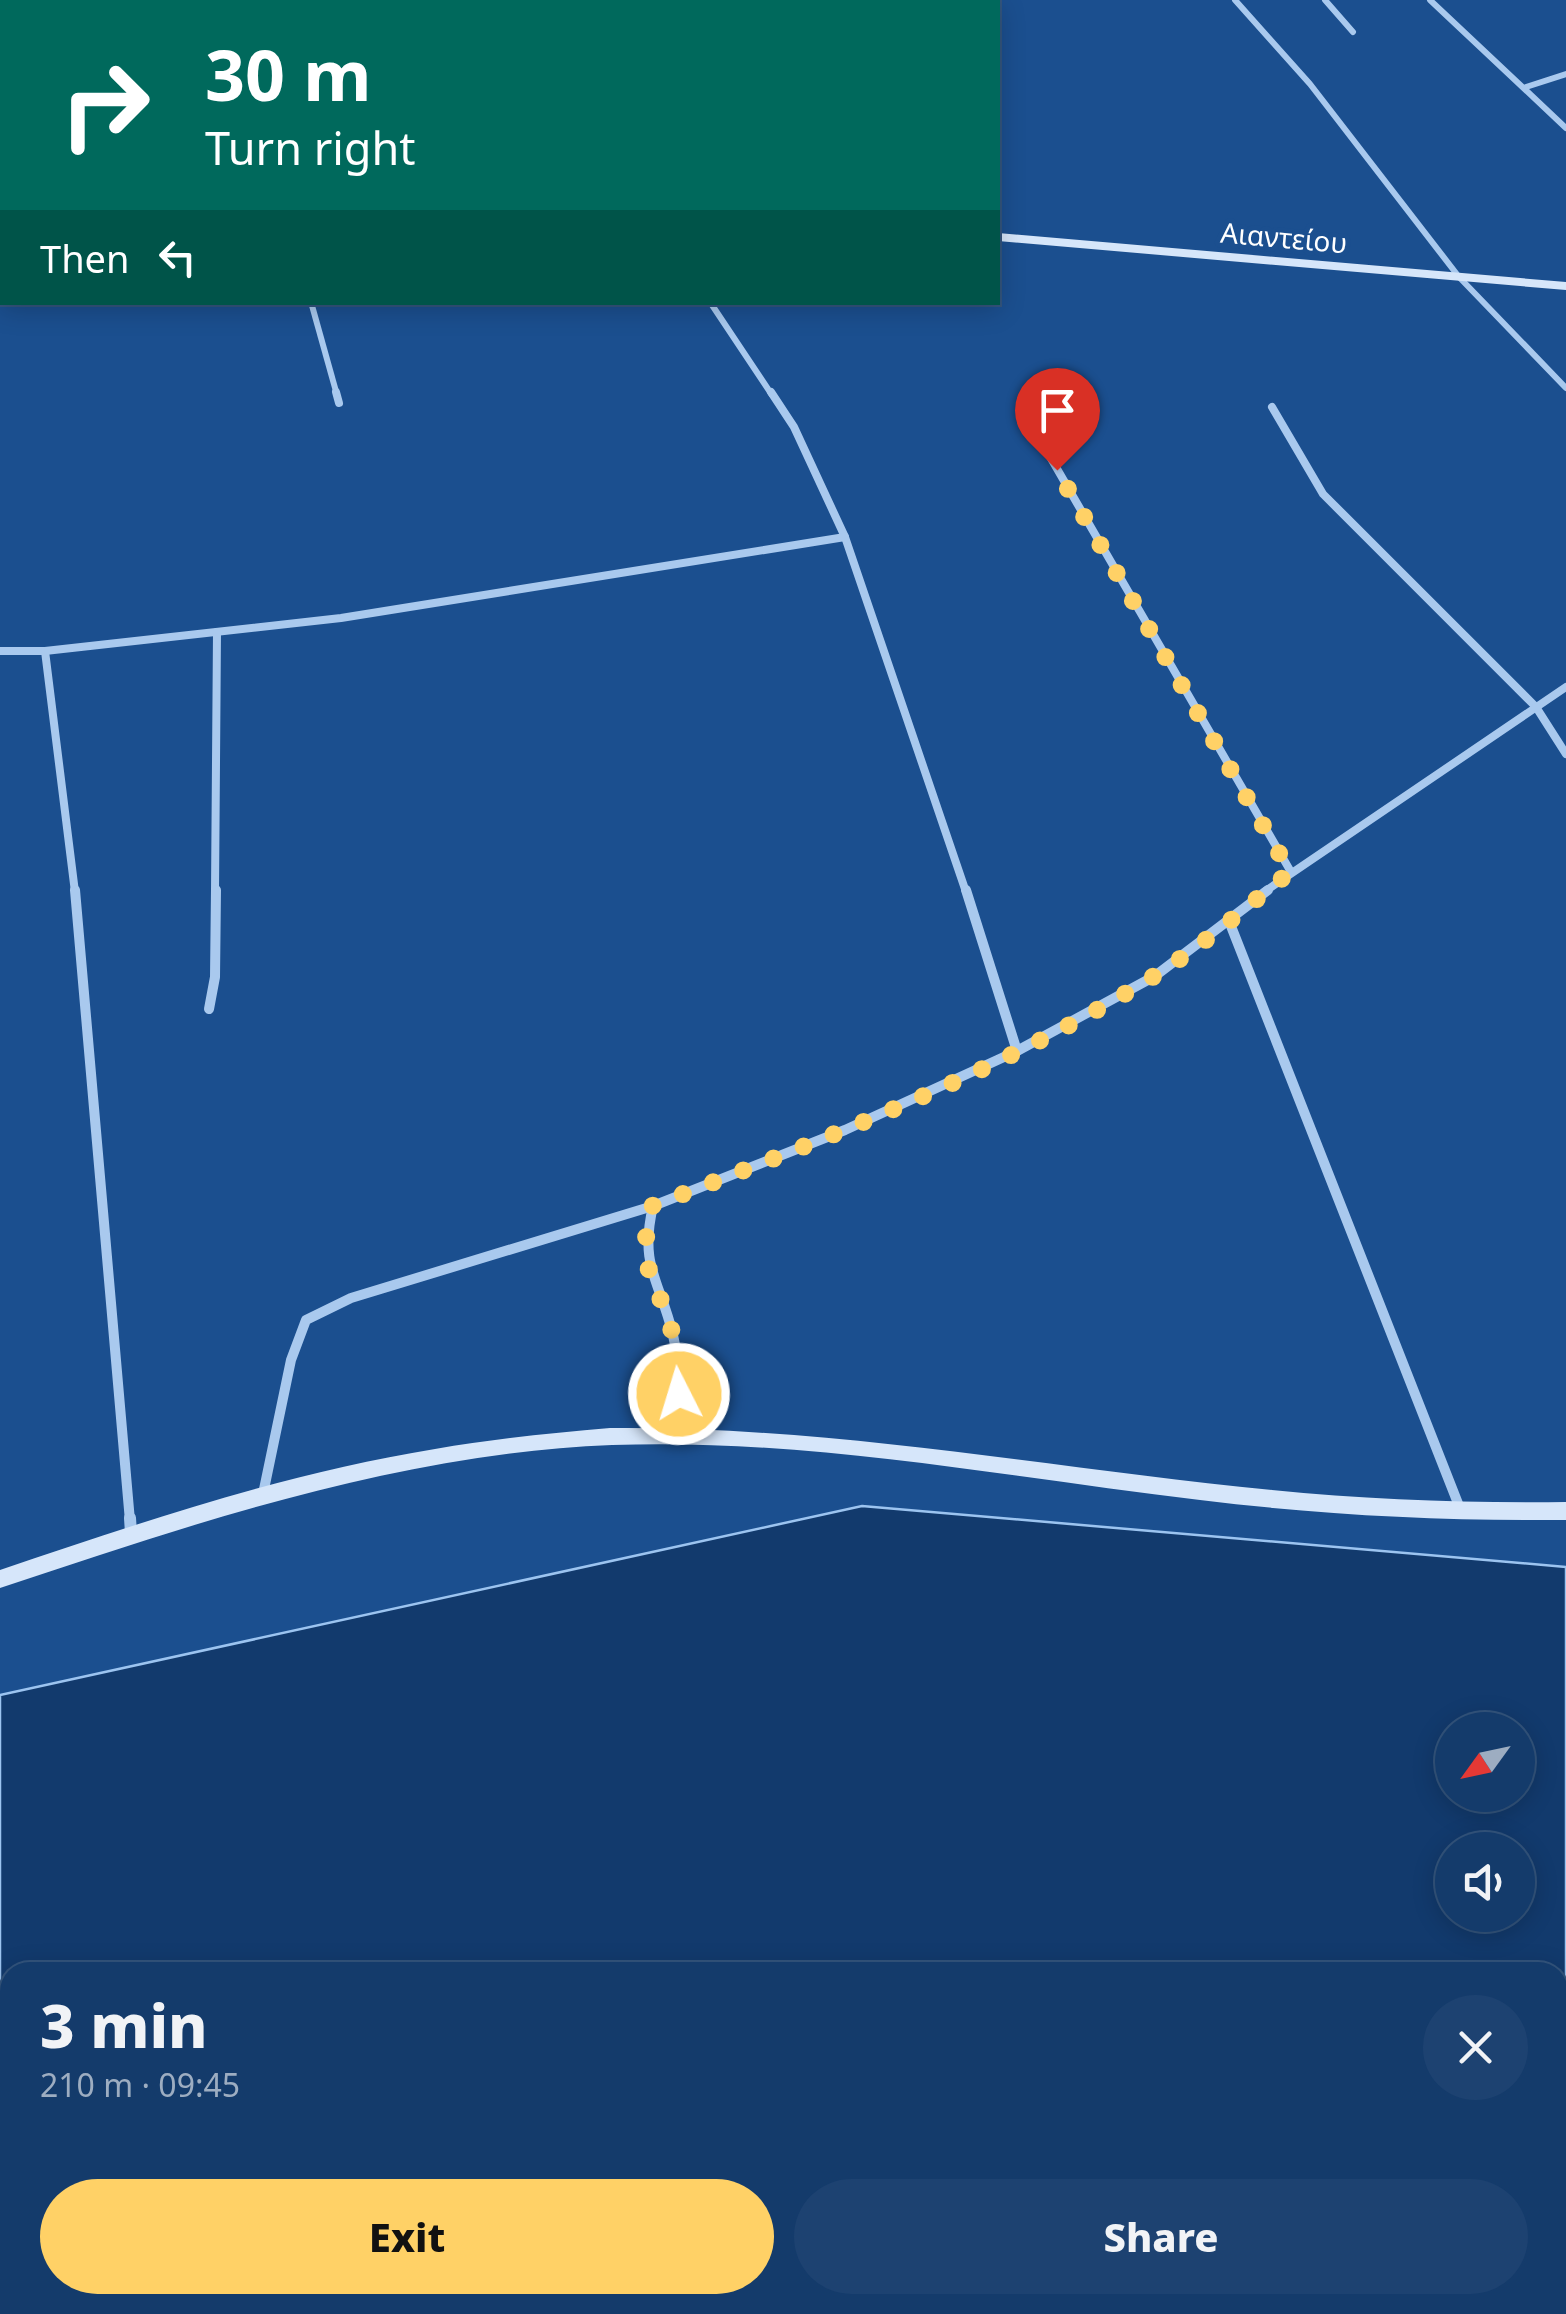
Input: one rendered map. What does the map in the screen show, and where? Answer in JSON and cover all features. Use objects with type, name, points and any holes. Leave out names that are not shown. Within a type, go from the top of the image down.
[{"type":"street","points":[[1236,0],[1310,84],[1459,277],[1566,388]]},
{"type":"street","points":[[1325,0],[1354,32]]},
{"type":"street","points":[[1430,0],[1566,128]]},
{"type":"street","points":[[1526,87],[1566,74]]},
{"type":"street","name":"Αιαντείου","points":[[1000,238],[1566,286]]},
{"type":"street","points":[[312,305],[339,404]]},
{"type":"street","points":[[712,305],[794,427],[844,537],[928,772],[1018,1051]]},
{"type":"street","points":[[1272,407],[1323,494],[1536,707],[1566,754]]},
{"type":"street","points":[[1038,436],[1290,872]]},
{"type":"street","points":[[0,651],[45,650],[341,618],[844,537]]},
{"type":"street","points":[[209,1009],[216,978],[217,632]]},
{"type":"street","points":[[45,650],[80,932],[131,1534]]},
{"type":"street","points":[[263,1494],[291,1360],[306,1320],[351,1298],[652,1206],[845,1130],[1018,1051],[1155,976],[1290,872],[1566,687]]},
{"type":"street","points":[[1229,921],[1461,1512]]},
{"type":"street","points":[[652,1206],[643,1241],[650,1278],[673,1334],[679,1394],[668,1437]]},
{"type":"street","points":[[0,1580],[131,1534],[263,1494],[436,1458],[548,1442],[698,1436],[939,1455],[1272,1499],[1461,1512],[1566,1510]]},
{"type":"water","points":[[862,1506],[1566,1567],[1566,1962],[0,1962],[0,1695]]},
{"type":"route","points":[[679,1394],[673,1334],[650,1278],[643,1241],[652,1206],[845,1130],[1084,1017],[1155,976],[1290,872],[1057,470]]}]
